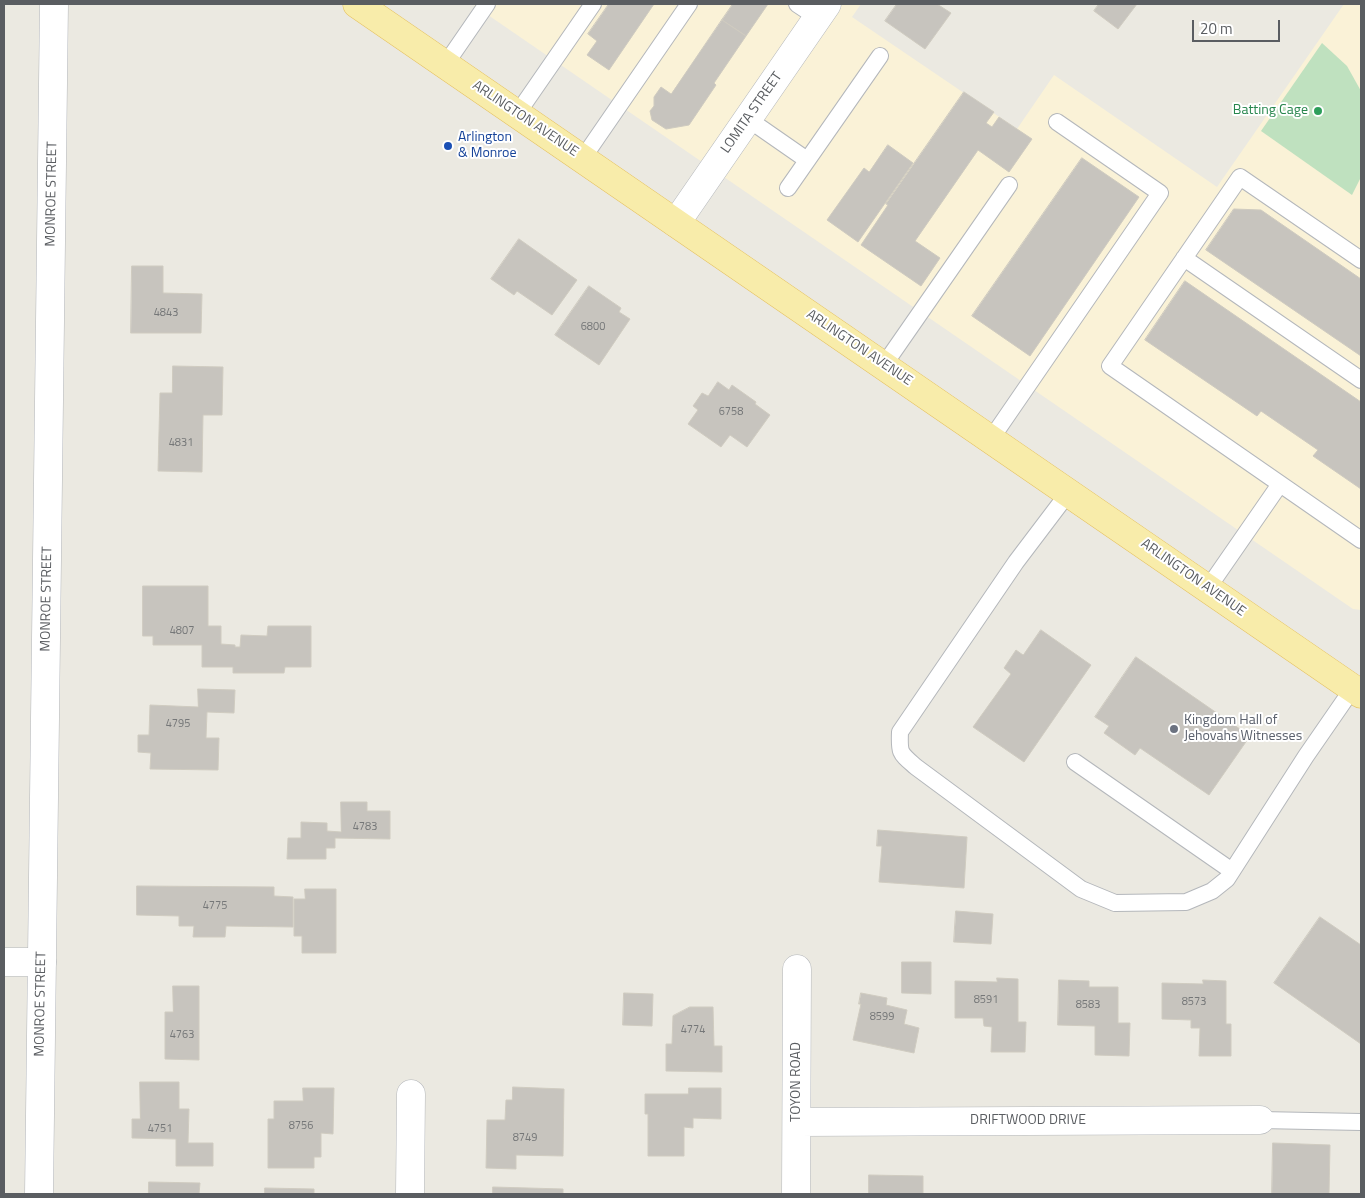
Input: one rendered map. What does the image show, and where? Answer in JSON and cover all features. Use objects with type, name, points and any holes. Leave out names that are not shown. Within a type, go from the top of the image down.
[{"type":"main road","name":"ARLINGTON AVENUE","points":[[357,4],[1357,691]]},
{"type":"street","name":"MONROE STREET","points":[[39,1194],[54,4]]},
{"type":"street","name":"LOMITA STREET","points":[[676,223],[748,119],[814,8]]},
{"type":"street","points":[[4,962],[42,962]]},
{"type":"street","name":"TOYON ROAD","points":[[796,1194],[797,970]]},
{"type":"street","points":[[410,1194],[411,1094]]},
{"type":"street","name":"DRIFTWOOD DRIVE","points":[[797,1122],[1260,1120]]},
{"type":"lane","points":[[446,65],[486,4]]},
{"type":"lane","points":[[517,114],[593,4]]},
{"type":"lane","points":[[583,158],[689,4]]},
{"type":"lane","points":[[788,188],[880,56]]},
{"type":"lane","points":[[748,119],[807,160]]},
{"type":"lane","points":[[991,439],[1160,193],[1057,122]]},
{"type":"lane","points":[[1361,260],[1240,177],[1110,366],[1361,540]]},
{"type":"lane","points":[[884,365],[1009,185]]},
{"type":"lane","points":[[1184,258],[1361,380]]},
{"type":"lane","points":[[1208,588],[1280,484]]},
{"type":"lane","points":[[1069,492],[1016,562],[900,732],[899,749],[916,767],[1081,890],[1115,903],[1186,902],[1212,891],[1227,879],[1306,756],[1357,691]]},
{"type":"lane","points":[[1075,762],[1232,871]]},
{"type":"lane","points":[[1260,1120],[1361,1122]]},
{"type":"shaded area","points":[[472,4],[861,4],[852,17],[1017,129],[1054,75],[1217,187],[1344,4],[1361,4],[1361,610],[1353,609]]},
{"type":"green space","name":"Batting Cage","points":[[1322,43],[1347,66],[1361,91],[1361,177],[1352,195],[1261,131]]},
{"type":"building","points":[[609,4],[654,4],[609,70],[587,55],[597,41],[588,34]]},
{"type":"building","points":[[733,4],[768,4],[746,36],[722,20]]},
{"type":"building","points":[[897,4],[937,4],[951,13],[925,49],[885,21]]},
{"type":"building","points":[[1099,4],[1137,4],[1118,29],[1094,11]]},
{"type":"building","points":[[722,20],[746,36],[714,83],[716,85],[689,125],[666,129],[652,120],[650,111],[654,106],[654,97],[661,87],[671,94]]},
{"type":"building","points":[[964,92],[994,112],[986,123],[992,127],[999,117],[1032,139],[1009,172],[978,150],[915,241],[940,258],[921,286],[861,245],[888,205],[886,204]]},
{"type":"building","points":[[888,145],[913,163],[858,242],[827,220],[864,168],[869,172]]},
{"type":"building","points":[[1082,158],[1139,197],[1030,356],[972,316]]},
{"type":"building","points":[[1234,209],[1261,210],[1361,279],[1361,356],[1206,250]]},
{"type":"building","points":[[519,239],[577,280],[552,315],[517,291],[514,295],[491,279]]},
{"type":"building","points":[[132,266],[163,266],[163,293],[202,294],[201,333],[131,333]]},
{"type":"building","points":[[1185,281],[1361,402],[1361,489],[1313,456],[1318,450],[1261,411],[1257,416],[1145,340]]},
{"type":"building","points":[[589,286],[621,308],[619,312],[630,319],[599,365],[555,335]]},
{"type":"building","points":[[173,366],[223,367],[222,415],[203,415],[202,472],[158,471],[160,393],[172,393]]},
{"type":"building","points":[[718,382],[729,390],[732,385],[756,402],[755,404],[770,415],[747,447],[730,435],[721,447],[688,424],[698,410],[693,406],[702,393],[708,396]]},
{"type":"building","points":[[143,586],[208,586],[208,626],[221,626],[221,644],[240,647],[241,635],[267,636],[268,626],[311,626],[311,667],[285,667],[284,673],[233,673],[233,667],[202,667],[202,645],[153,645],[153,636],[143,636]]},
{"type":"building","points":[[1041,630],[1091,665],[1024,762],[973,727],[1011,674],[1004,668],[1016,650],[1023,655]]},
{"type":"building","name":"Kingdom Hall of Jehovahs Witnesses","points":[[1136,657],[1250,736],[1209,795],[1140,748],[1135,755],[1104,733],[1109,726],[1095,717]]},
{"type":"building","points":[[198,689],[235,690],[234,713],[207,712],[206,738],[219,738],[218,770],[150,769],[151,753],[138,752],[138,735],[149,735],[150,705],[198,707]]},
{"type":"building","points":[[341,802],[367,802],[367,811],[390,811],[390,839],[335,838],[335,848],[326,848],[326,859],[287,859],[288,838],[301,838],[301,822],[327,823],[327,831],[341,832]]},
{"type":"building","points":[[878,830],[967,837],[964,888],[879,882],[882,846],[877,846]]},
{"type":"building","points":[[137,886],[274,887],[274,896],[293,897],[293,927],[226,926],[225,937],[193,937],[194,926],[179,926],[179,916],[137,915]]},
{"type":"building","points":[[305,889],[336,889],[336,953],[302,953],[302,936],[294,936],[294,899],[305,899]]},
{"type":"building","points":[[956,911],[993,914],[991,944],[954,942]]},
{"type":"building","points":[[1320,917],[1361,945],[1361,1044],[1274,983]]},
{"type":"building","points":[[902,962],[931,962],[931,994],[902,993]]},
{"type":"building","points":[[997,978],[1018,979],[1018,1022],[1026,1022],[1025,1052],[991,1052],[992,1027],[984,1026],[983,1018],[955,1018],[955,981],[997,982]]},
{"type":"building","points":[[1059,980],[1089,981],[1089,987],[1118,987],[1118,1023],[1130,1023],[1129,1056],[1095,1055],[1095,1026],[1058,1025]]},
{"type":"building","points":[[1203,980],[1226,981],[1226,1024],[1231,1024],[1231,1056],[1199,1056],[1200,1028],[1191,1028],[1191,1020],[1162,1019],[1162,983],[1203,984]]},
{"type":"building","points":[[173,986],[199,986],[199,1060],[165,1059],[165,1012],[173,1012]]},
{"type":"building","points":[[624,993],[653,994],[652,1026],[623,1025]]},
{"type":"building","points":[[861,993],[887,998],[886,1005],[907,1010],[904,1024],[919,1028],[914,1053],[853,1040],[861,1004],[859,1004]]},
{"type":"building","points":[[690,1007],[713,1007],[714,1046],[722,1046],[722,1072],[666,1071],[666,1044],[672,1044],[673,1016]]},
{"type":"building","points":[[140,1082],[179,1082],[179,1109],[189,1109],[188,1143],[213,1143],[213,1166],[176,1166],[176,1139],[132,1138],[132,1119],[140,1119]]},
{"type":"building","points":[[513,1087],[564,1089],[563,1156],[516,1155],[516,1169],[486,1168],[487,1120],[505,1120],[506,1100],[512,1100]]},
{"type":"building","points":[[303,1088],[334,1088],[333,1134],[321,1133],[321,1157],[314,1157],[314,1168],[268,1168],[268,1119],[274,1119],[274,1101],[303,1101]]},
{"type":"building","points":[[689,1088],[721,1088],[721,1119],[693,1118],[693,1128],[684,1127],[684,1156],[648,1156],[648,1114],[645,1114],[645,1094],[688,1094]]},
{"type":"building","points":[[1273,1143],[1330,1145],[1329,1194],[1272,1194]]},
{"type":"building","points":[[869,1175],[923,1176],[923,1194],[869,1194]]},
{"type":"building","points":[[149,1182],[200,1183],[199,1194],[148,1194]]},
{"type":"building","points":[[493,1187],[563,1189],[563,1194],[493,1194]]},
{"type":"building","points":[[265,1188],[314,1189],[314,1194],[265,1194]]},
{"type":"place","name":"Batting Cage","points":[[1318,111]]},
{"type":"place","name":"Arlington & Monroe","points":[[448,146]]},
{"type":"place","name":"Kingdom Hall of Jehovahs Witnesses","points":[[1174,729]]}]
